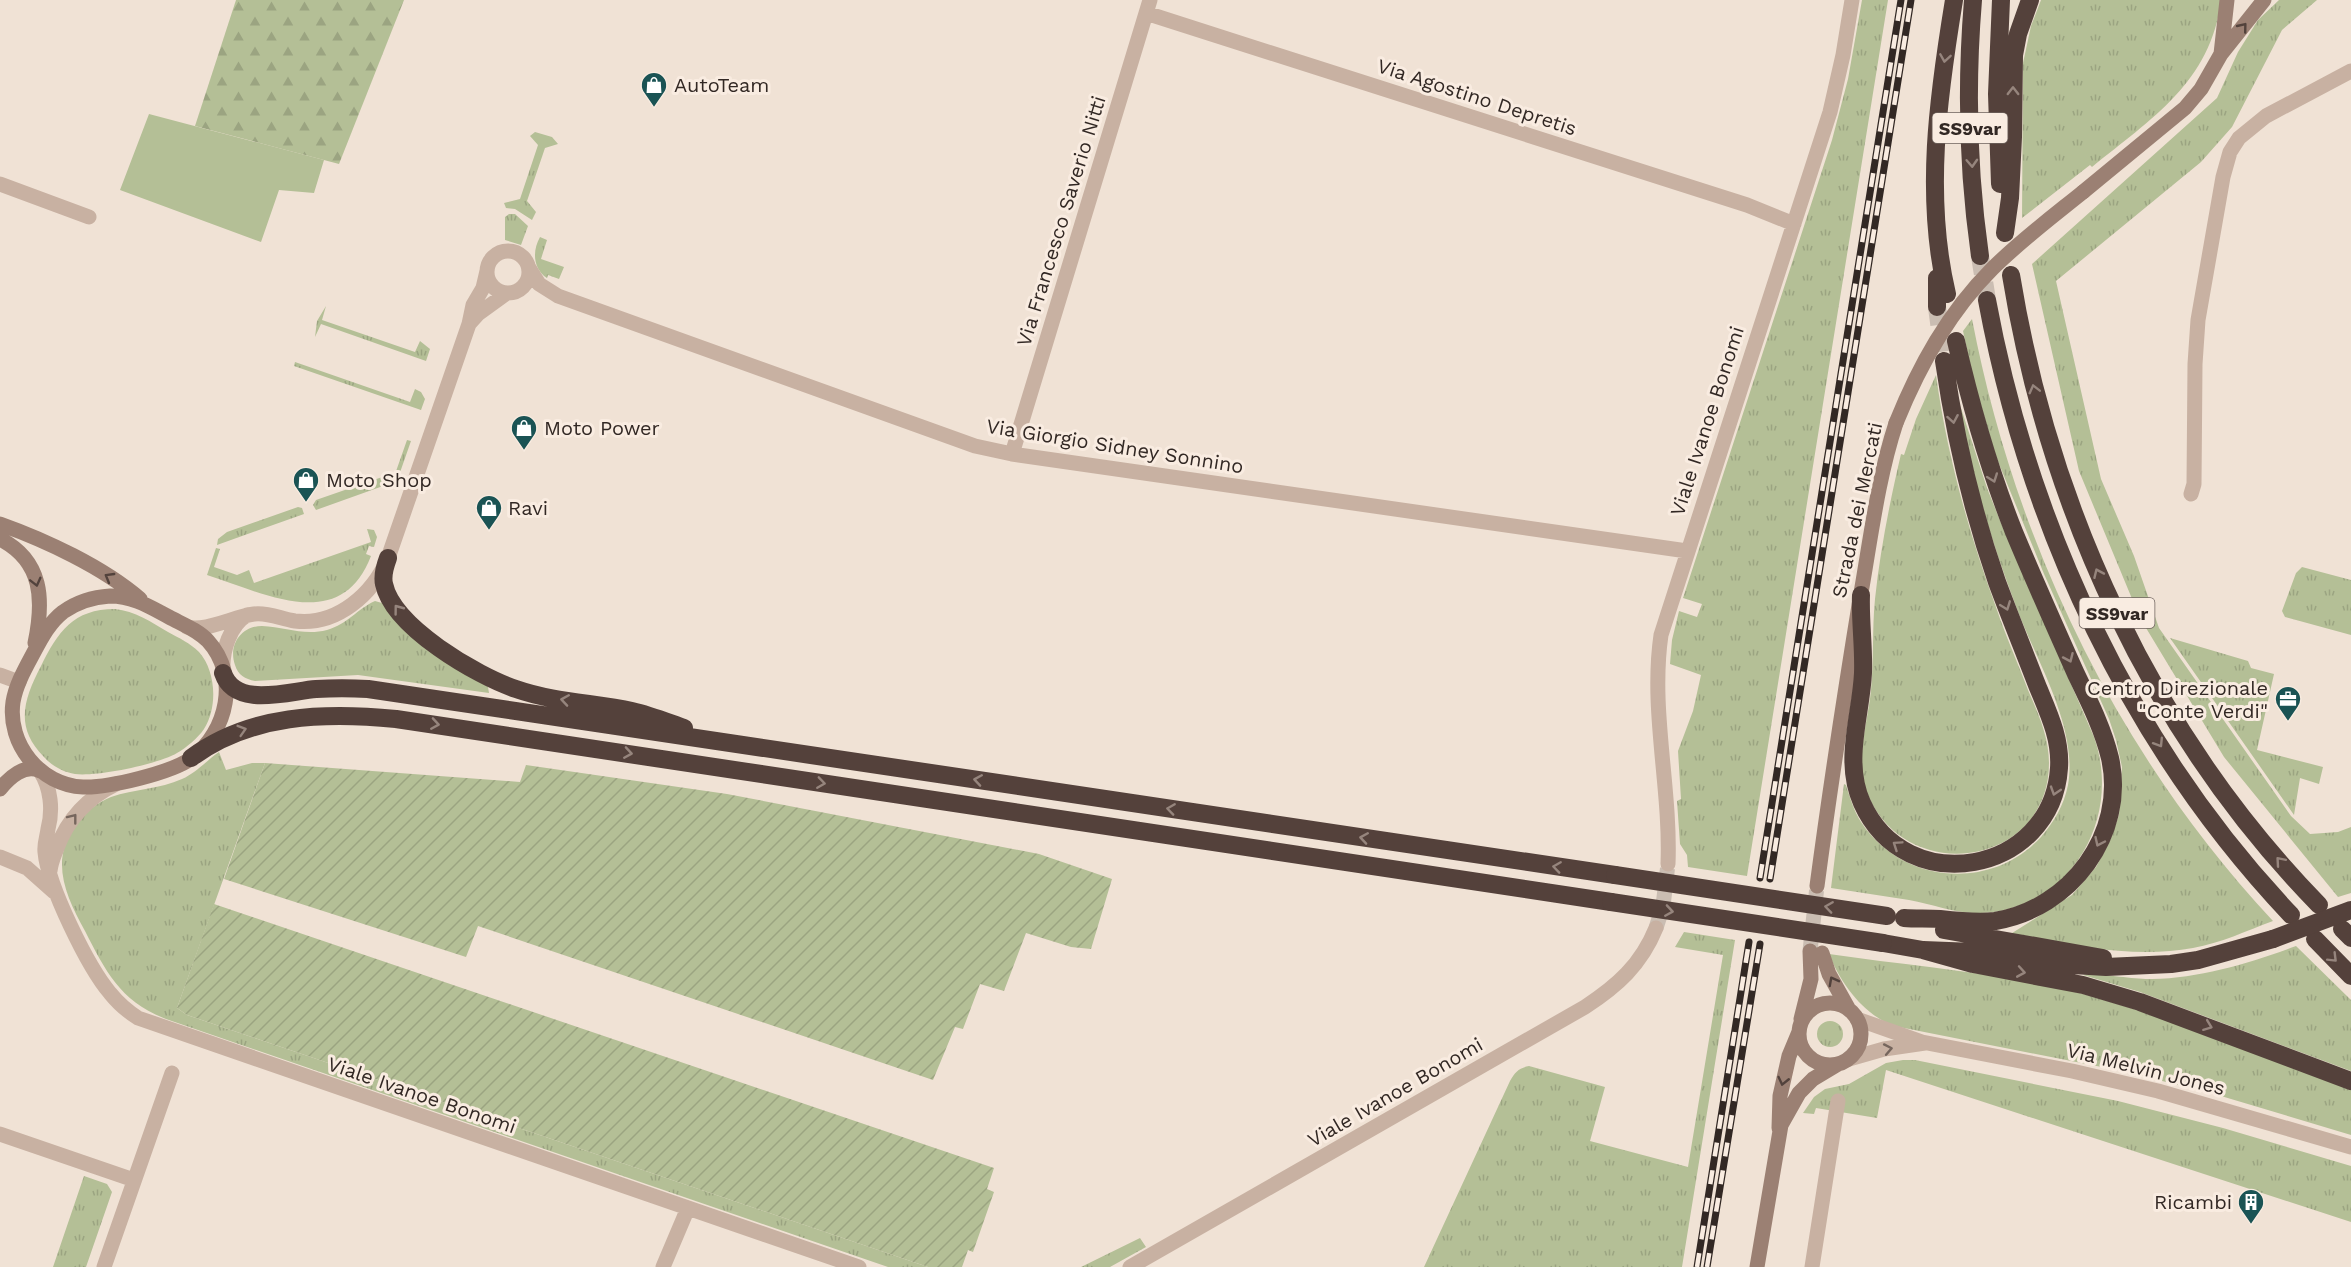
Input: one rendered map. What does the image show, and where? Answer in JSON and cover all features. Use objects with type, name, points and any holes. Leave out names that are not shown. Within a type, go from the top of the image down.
[{"type":"highway","points":[[1942,301],[1935,195],[1937,135],[1943,72],[1954,0]]},
{"type":"highway","name":"SS9var","points":[[1973,0],[1970,112],[1974,203],[1980,256]]},
{"type":"highway","name":"SS9var","points":[[2001,0],[1997,104],[2005,233],[2012,152],[2014,55],[2030,0]]},
{"type":"highway","name":"SS9var","points":[[2011,275],[2030,374],[2052,451],[2079,526],[2111,601],[2158,691],[2206,766],[2267,847],[2319,905]]},
{"type":"highway","name":"SS9var","points":[[1987,300],[2007,393],[2030,471],[2050,527],[2089,619],[2127,692],[2181,778],[2230,843],[2291,915]]},
{"type":"highway","points":[[223,673],[228,684],[249,694],[274,694],[318,689],[368,689],[1896,917],[1985,922],[2016,916],[2039,907],[2068,886],[2086,866],[2103,834],[2111,804],[2112,771],[2105,741],[1993,479],[1971,404],[1956,341]]},
{"type":"highway","points":[[1861,595],[1863,669],[1854,758],[1858,792],[1868,813],[1890,840],[1929,861],[1969,864],[2008,850],[2028,835],[2051,802],[2058,781],[2058,745],[2052,722],[2006,606],[1979,528],[1956,437],[1944,361]]},
{"type":"highway","points":[[388,558],[384,586],[399,611],[424,636],[472,669],[507,686],[528,693],[634,711],[711,737],[744,745]]},
{"type":"highway","points":[[191,758],[224,737],[267,723],[333,716],[396,719],[1923,950],[1974,952],[2084,966],[2198,960],[2273,939],[2351,910]]},
{"type":"highway","points":[[1896,917],[1956,932],[2137,965]]},
{"type":"highway","points":[[2315,939],[2351,976]]},
{"type":"highway","points":[[1923,950],[1973,964],[2084,985],[2140,1002],[2351,1080]]},
{"type":"street","name":"Viale Ivanoe Bonomi","points":[[1668,864],[1668,816],[1660,714],[1659,654],[1664,624],[1835,93],[1852,0]]},
{"type":"street","name":"Strada dei Mercati","points":[[2222,54],[2227,0]]},
{"type":"street","name":"Strada dei Mercati","points":[[1817,886],[1861,595],[1880,486],[1896,423],[1924,361],[1940,334],[1969,295],[2008,254],[2185,108],[2222,54],[2265,0]]},
{"type":"street","name":"Via Agostino Depretis","points":[[1148,7],[1736,201],[1794,224]]},
{"type":"street","name":"Via Francesco Saverio Nitti","points":[[1012,454],[1148,7]]},
{"type":"street","points":[[2191,494],[2194,484],[2198,320],[2223,177],[2230,152],[2239,138],[2266,116],[2351,71]]},
{"type":"street","points":[[0,184],[89,217]]},
{"type":"street","points":[[187,627],[203,628],[230,618],[247,615],[266,614],[298,621],[329,617],[347,608],[362,596],[380,574],[388,558],[469,324],[472,309],[483,288],[493,257],[500,252],[508,251],[519,254],[528,268],[524,285],[478,314],[469,324]]},
{"type":"street","name":"Via Giorgio Sidney Sonnino","points":[[528,268],[539,284],[558,296],[957,440],[1012,454],[1687,551]]},
{"type":"street","points":[[487,271],[490,284],[500,292],[510,293]]},
{"type":"street","name":"Via Giorgio Sidney Sonnino","points":[[510,293],[524,292],[558,296]]},
{"type":"street","points":[[0,524],[39,539],[102,573],[157,611]]},
{"type":"street","points":[[0,539],[24,556],[37,579],[38,621],[29,660]]},
{"type":"street","points":[[0,789],[10,778],[25,769],[34,768],[57,781],[78,786],[103,785],[168,770],[191,758],[214,736],[222,720],[226,692],[223,673],[219,660],[208,641],[137,600],[119,596],[100,597],[80,603],[55,619],[47,628],[29,660],[19,682],[12,710],[15,734],[25,753],[40,771]]},
{"type":"street","points":[[223,673],[223,657],[230,637],[239,622],[247,615]]},
{"type":"street","points":[[0,675],[19,682]]},
{"type":"street","name":"Viale Ivanoe Bonomi","points":[[40,771],[46,782],[51,815],[45,850],[58,897],[103,984],[119,1004],[138,1018],[859,1267]]},
{"type":"street","points":[[50,871],[61,836],[73,816],[97,795],[126,780]]},
{"type":"street","points":[[0,857],[17,862],[31,871],[58,897]]},
{"type":"street","name":"Viale Ivanoe Bonomi","points":[[1130,1267],[1585,1007],[1630,973],[1647,949],[1656,928]]},
{"type":"street","points":[[1779,1134],[1799,1093],[1813,1079],[1844,1062],[1858,1048],[1861,1041],[1860,1026],[1816,952],[1800,1028],[1802,1048],[1810,1058],[1826,1065],[1844,1062]]},
{"type":"street","points":[[1757,1267],[1779,1134],[1780,1096],[1789,1056],[1807,1013],[1819,1005],[1834,1003],[1852,1013]]},
{"type":"street","name":"Via Melvin Jones","points":[[1852,1013],[1928,1043],[2072,1071],[2149,1089],[2351,1147]]},
{"type":"street","name":"Via Melvin Jones","points":[[1844,1062],[1884,1049],[1928,1043]]},
{"type":"street","points":[[104,1267],[172,1073]]},
{"type":"street","points":[[1812,1267],[1838,1101]]},
{"type":"street","points":[[0,1134],[134,1180]]},
{"type":"street","points":[[663,1267],[688,1208]]},
{"type":"green space","points":[[236,0],[404,0],[339,164],[195,126]]},
{"type":"green space","points":[[1862,0],[1888,0],[1747,876],[1688,867],[1687,855],[1680,844],[1677,801],[1681,799],[1678,751],[1693,711],[1701,675],[1670,664],[1672,640],[1679,611],[1697,617],[1702,604],[1683,598],[1832,140],[1848,79]]},
{"type":"green space","points":[[2041,0],[2221,0],[2215,29],[2205,54],[2175,96],[2136,132],[2022,218],[2023,63],[2031,26]]},
{"type":"green space","points":[[2279,0],[2317,0],[2282,30],[2232,127],[2201,162],[2056,281],[2101,479],[2134,556],[2159,628],[2291,816],[2310,834],[2338,832],[2351,827],[2351,893],[2338,897],[2224,757],[2140,618],[2079,471],[2032,264],[2217,98],[2238,52],[2258,20]]},
{"type":"green space","points":[[149,114],[324,160],[314,193],[279,190],[261,242],[120,190]]},
{"type":"green space","points":[[535,132],[552,137],[558,144],[545,148],[527,201],[536,212],[532,220],[515,209],[506,208],[504,203],[520,199],[538,145],[530,136]]},
{"type":"green space","points":[[515,214],[528,226],[521,245],[505,240],[505,217]]},
{"type":"green space","points":[[540,237],[547,240],[541,259],[564,267],[559,279],[548,275],[547,278],[539,270],[535,254]]},
{"type":"green space","points":[[326,306],[322,320],[415,352],[420,341],[430,349],[426,361],[321,324],[315,337],[317,321]]},
{"type":"green space","points":[[1972,319],[1991,402],[2015,484],[2045,564],[2080,641],[2121,716],[2166,788],[2217,856],[2273,921],[2214,943],[2170,951],[2101,949],[2009,935],[2072,895],[2096,867],[2109,843],[2119,815],[2122,767],[2109,719],[2044,574],[1995,454],[1974,381],[1963,331]]},
{"type":"green space","points":[[295,362],[410,402],[415,389],[421,392],[425,399],[421,410],[294,366]]},
{"type":"green space","points":[[1936,375],[1946,435],[1968,523],[2001,620],[2042,725],[2049,753],[2043,798],[2025,825],[2001,844],[1971,853],[1940,852],[1910,842],[1884,821],[1866,790],[1862,766],[1863,740],[1872,679],[1875,599],[1886,526],[1901,454],[1904,455],[1916,419]]},
{"type":"green space","points":[[1960,405],[1987,488],[2094,737],[2101,768],[2101,799],[2094,828],[2082,854],[2064,877],[2040,895],[2013,908],[1981,913],[1962,912],[1909,900],[1831,888],[1844,784],[1861,822],[1878,843],[1899,858],[1923,868],[1948,873],[1973,873],[1998,867],[2021,855],[2041,837],[2050,825],[2058,813],[2068,785],[2070,763],[2062,718],[1999,559],[1976,482]]},
{"type":"green space","points":[[407,440],[411,441],[397,481],[316,510],[313,505],[316,500],[388,475],[394,477]]},
{"type":"green space","points":[[298,507],[302,508],[304,514],[217,545],[218,539],[227,532]]},
{"type":"green space","points":[[367,529],[374,530],[377,537],[374,547],[369,546],[366,554],[371,556],[358,580],[341,595],[321,601],[299,602],[276,598],[207,575],[216,548],[220,549],[214,567],[237,575],[249,570],[254,583],[371,542]]},
{"type":"green space","points":[[2302,567],[2351,580],[2351,635],[2285,617],[2282,611],[2296,573]]},
{"type":"green space","points":[[375,601],[382,603],[488,687],[489,693],[358,675],[255,681],[242,676],[236,668],[233,650],[238,638],[248,629],[262,626],[319,632],[341,624]]},
{"type":"green space","points":[[115,609],[143,618],[199,652],[205,660],[212,679],[212,710],[199,736],[177,753],[112,772],[71,773],[62,770],[44,757],[28,735],[25,724],[27,701],[47,654],[61,633],[78,618],[88,613]]},
{"type":"green space","points":[[2170,638],[2248,661],[2251,668],[2274,674],[2257,750],[2323,767],[2319,784],[2300,778],[2294,815]]},
{"type":"green space","points":[[219,752],[226,770],[252,763],[265,763],[177,1008],[187,1015],[928,1267],[888,1267],[166,1019],[137,1003],[116,984],[108,972],[71,904],[63,876],[64,848],[79,821],[97,804],[120,794],[165,785],[182,779]]},
{"type":"green space","points":[[265,763],[520,782],[526,765],[727,794],[1039,854],[1112,879],[1091,949],[1071,947],[1026,933],[1004,991],[980,984],[963,1029],[955,1027],[933,1080],[478,926],[466,957],[224,879]]},
{"type":"green space","points":[[214,904],[994,1168],[987,1189],[994,1192],[973,1252],[968,1250],[962,1267],[928,1267],[187,1015],[177,1008]]},
{"type":"green space","points":[[1684,932],[1735,940],[1682,1267],[1424,1267],[1510,1081],[1523,1068],[1529,1066],[1605,1087],[1590,1141],[1688,1167],[1723,955],[1675,947]]},
{"type":"green space","points":[[2296,946],[2351,1000],[2351,1071],[2140,992],[2083,975],[2096,974],[2145,979],[2189,976],[2243,964]]},
{"type":"green space","points":[[1829,954],[2029,982],[2094,997],[2159,1018],[2351,1090],[2351,1135],[2221,1096],[2127,1072],[1894,1026],[1872,1014],[1854,997]]},
{"type":"green space","points":[[1830,1021],[1839,1025],[1843,1034],[1839,1043],[1830,1047],[1821,1043],[1817,1034],[1821,1025]]},
{"type":"green space","points":[[1915,1060],[2118,1101],[2223,1128],[2351,1166],[2351,1222],[1886,1070],[1877,1118],[1816,1108],[1814,1114],[1803,1113],[1814,1097],[1825,1089],[1849,1084],[1886,1063]]},
{"type":"green space","points":[[84,1176],[107,1184],[112,1192],[86,1267],[53,1267]]},
{"type":"green space","points":[[1140,1238],[1146,1247],[1110,1267],[1081,1267]]},
{"type":"tunnel","points":[[1980,256],[1987,300]]},
{"type":"tunnel","points":[[1937,307],[1944,361]]},
{"type":"tunnel","points":[[1656,928],[1663,906],[1668,864]]},
{"type":"tunnel","points":[[1810,951],[1817,886]]},
{"type":"railway","points":[[1760,878],[1901,0]]},
{"type":"railway","points":[[1770,879],[1911,0]]},
{"type":"railway","points":[[1697,1267],[1749,942]]},
{"type":"railway","points":[[1707,1267],[1760,944]]},
{"type":"place","name":"AutoTeam","points":[[654,108]]},
{"type":"place","name":"Moto Power","points":[[524,451]]},
{"type":"place","name":"Moto Shop","points":[[306,503]]},
{"type":"place","name":"Ravi","points":[[489,531]]},
{"type":"place","name":"Centro Direzionale \"Conte Verdi\"","points":[[2288,722]]},
{"type":"place","name":"Ricambi","points":[[2251,1225]]}]
